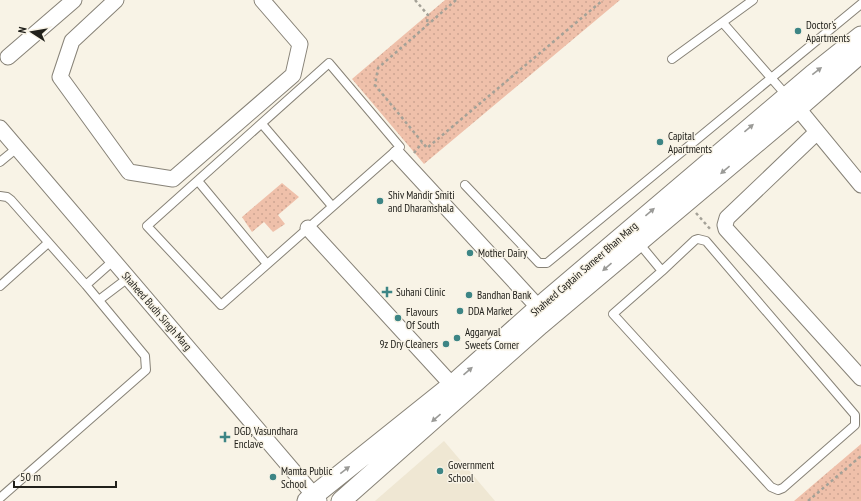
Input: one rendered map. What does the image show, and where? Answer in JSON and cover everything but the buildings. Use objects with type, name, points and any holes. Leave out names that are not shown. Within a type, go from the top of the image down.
[{"type":"street","points":[[8,57],[74,0]]},
{"type":"street","points":[[116,0],[72,41],[60,77],[129,172],[173,179],[293,75],[300,44],[262,0]]},
{"type":"street","name":"Shaheed Captain Sameer Bhan Marg","points":[[793,102],[861,36]]},
{"type":"street","name":"Shaheed Captain Sameer Bhan Marg","points":[[313,499],[452,384],[539,308],[632,236],[793,102],[861,53]]},
{"type":"street","points":[[793,102],[861,185]]},
{"type":"street","name":"Shaheed Budh Singh Marg","points":[[0,128],[313,499]]},
{"type":"street","points":[[818,132],[726,218],[725,225],[726,229],[861,378]]},
{"type":"street","points":[[395,153],[539,308]]},
{"type":"street","points":[[308,228],[452,384]]},
{"type":"street","name":"Shaheed Captain Sameer Bhan Marg","points":[[341,501],[632,236]]},
{"type":"lane","points":[[672,59],[753,0]]},
{"type":"lane","points":[[465,185],[539,263],[547,263],[861,4]]},
{"type":"lane","points":[[723,23],[793,102]]},
{"type":"lane","points":[[330,63],[400,147],[221,305],[147,226],[262,124],[330,63]]},
{"type":"lane","points":[[262,124],[332,206]]},
{"type":"lane","points":[[0,162],[17,148]]},
{"type":"lane","points":[[198,181],[267,264]]},
{"type":"lane","points":[[0,196],[11,200],[99,300],[145,356],[146,370],[0,498]]},
{"type":"lane","points":[[632,236],[662,271]]},
{"type":"lane","points":[[698,239],[706,241],[854,415],[855,425],[783,488],[778,490],[771,487],[613,314],[662,271],[694,240],[698,239]]},
{"type":"lane","points":[[0,286],[48,243]]},
{"type":"lane","points":[[86,285],[113,261]]},
{"type":"lane","points":[[99,300],[128,278]]},
{"type":"path","points":[[415,0],[428,15],[427,24]]},
{"type":"path","points":[[456,0],[378,68],[375,85],[427,148],[603,0]]},
{"type":"path","points":[[808,501],[861,456]]},
{"type":"shaded area","points":[[445,0],[620,0],[424,164],[352,79]]},
{"type":"shaded area","points":[[282,183],[299,197],[278,215],[285,224],[273,232],[264,222],[252,232],[242,217]]},
{"type":"shaded area","name":"Government School","points":[[444,441],[495,501],[375,501]]},
{"type":"shaded area","points":[[861,444],[861,501],[794,501]]},
{"type":"place","name":"Doctor's Apartments","points":[[798,31]]},
{"type":"place","name":"Capital Apartments","points":[[660,142]]},
{"type":"place","name":"Shiv Mandir Smiti and Dharamshala","points":[[380,201]]},
{"type":"place","name":"Mother Dairy","points":[[470,253]]},
{"type":"place","name":"Suhani Clinic","points":[[387,292]]},
{"type":"place","name":"Bandhan Bank","points":[[469,295]]},
{"type":"place","name":"DDA Market","points":[[460,311]]},
{"type":"place","name":"Flavours Of South","points":[[398,318]]},
{"type":"place","name":"Aggarwal Sweets Corner","points":[[457,338]]},
{"type":"place","name":"9z Dry Cleaners","points":[[446,344]]},
{"type":"place","name":"DGD, Vasundhara Enclave","points":[[225,437]]},
{"type":"place","name":"Government School","points":[[440,471]]},
{"type":"place","name":"Mamta Public School","points":[[273,477]]}]
